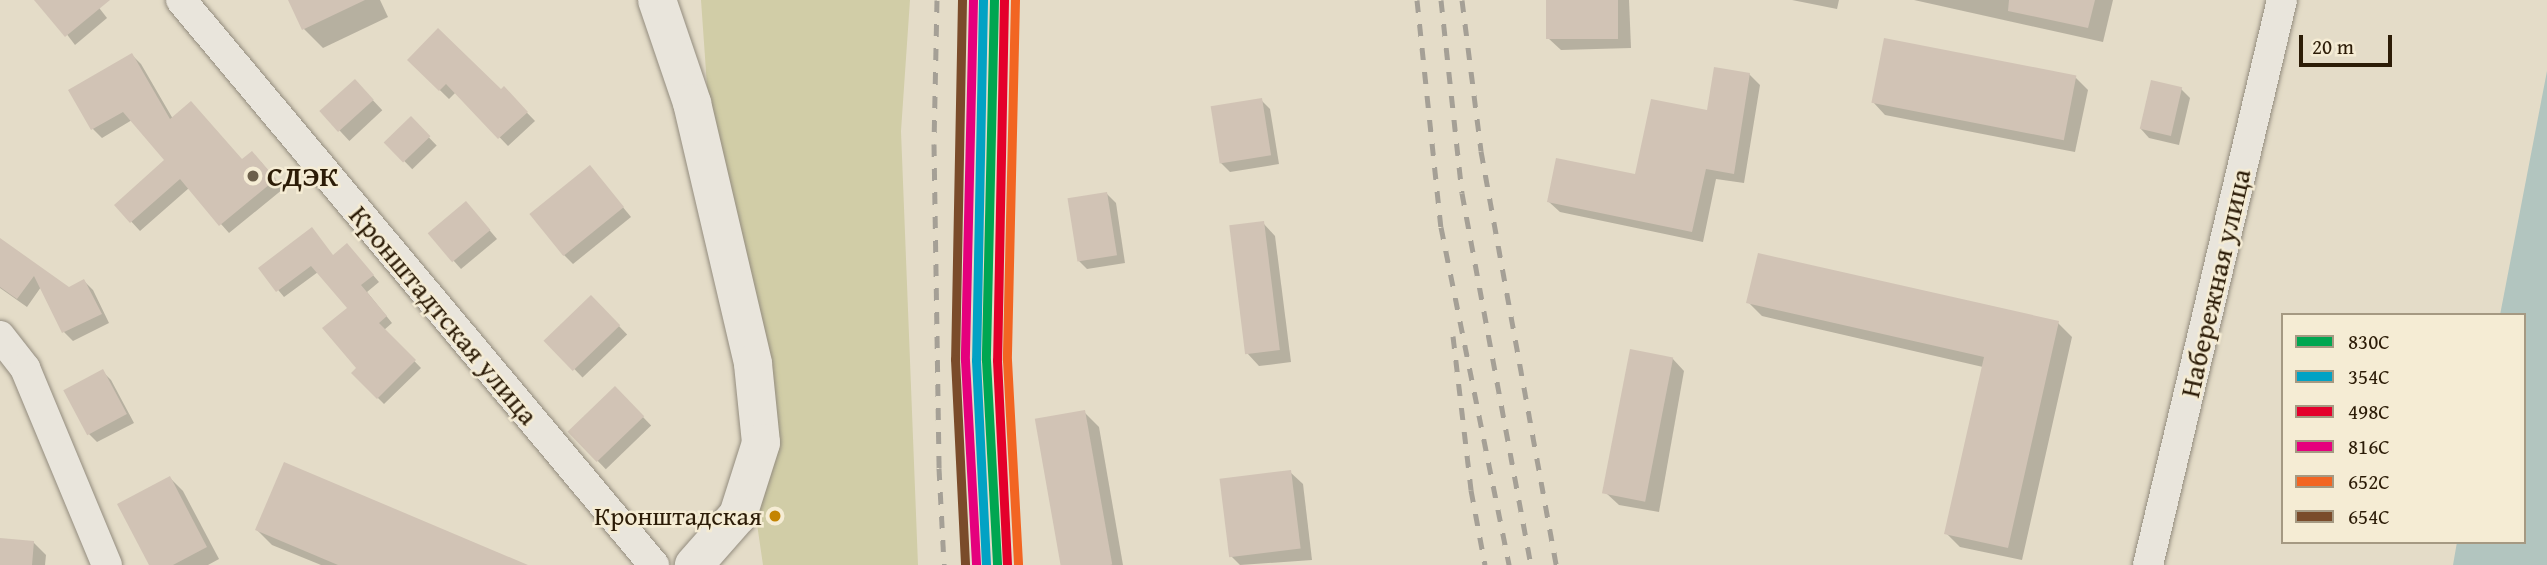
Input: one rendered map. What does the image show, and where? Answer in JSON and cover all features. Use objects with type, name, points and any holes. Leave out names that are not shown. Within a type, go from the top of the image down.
[{"type":"main road","points":[[657,0],[692,103],[753,364],[761,443],[738,515],[694,565]]},
{"type":"main road","points":[[686,0],[692,103]]},
{"type":"street","name":"Кронштадтская улица","points":[[180,0],[654,565]]},
{"type":"street","name":"Набережная улица","points":[[2148,565],[2282,0]]},
{"type":"street","points":[[0,336],[25,368],[107,565]]},
{"type":"shaded area","points":[[701,0],[910,0],[901,131],[918,565],[763,565],[757,524],[778,422],[708,100]]},
{"type":"shaded area","points":[[2547,71],[2547,565],[2453,565],[2457,544],[2526,544],[2526,313],[2500,313]]},
{"type":"building","points":[[34,0],[110,0],[65,37]]},
{"type":"building","points":[[288,0],[365,0],[302,30]]},
{"type":"building","points":[[1546,0],[1618,0],[1618,39],[1546,39]]},
{"type":"building","points":[[2009,0],[2095,0],[2088,28],[2008,11]]},
{"type":"building","points":[[438,28],[501,89],[504,86],[528,112],[498,139],[446,84],[439,91],[407,60]]},
{"type":"building","points":[[1884,38],[2076,75],[2064,140],[1871,103]]},
{"type":"building","points":[[132,53],[170,119],[191,101],[242,159],[252,151],[276,179],[219,226],[180,179],[130,223],[114,205],[164,160],[123,112],[91,130],[68,90]]},
{"type":"building","points":[[1714,67],[1750,73],[1734,174],[1706,169],[1692,232],[1547,202],[1556,158],[1635,174],[1651,99],[1707,110]]},
{"type":"building","points":[[355,79],[374,100],[338,132],[319,111]]},
{"type":"building","points":[[2151,80],[2182,87],[2171,136],[2140,129]]},
{"type":"building","points":[[1262,98],[1271,155],[1220,163],[1211,106]]},
{"type":"building","points":[[411,116],[430,136],[403,163],[384,142]]},
{"type":"building","points":[[590,165],[624,207],[563,256],[529,214]]},
{"type":"building","points":[[1107,192],[1117,255],[1078,261],[1067,198]]},
{"type":"building","points":[[466,201],[490,230],[452,262],[428,233]]},
{"type":"building","points":[[1264,221],[1280,350],[1245,354],[1229,225]]},
{"type":"building","points":[[312,227],[333,255],[347,243],[374,275],[361,285],[387,316],[379,323],[416,360],[377,399],[351,373],[356,368],[322,328],[347,308],[311,266],[276,292],[258,268]]},
{"type":"building","points":[[0,238],[69,287],[84,279],[102,314],[62,333],[34,276],[17,299],[0,287]]},
{"type":"building","points":[[1758,253],[2059,321],[2008,548],[1944,534],[1984,357],[1746,303]]},
{"type":"building","points":[[591,295],[620,325],[573,371],[544,341]]},
{"type":"building","points":[[1630,349],[1673,357],[1645,502],[1602,493]]},
{"type":"building","points":[[103,369],[127,414],[87,435],[63,390]]},
{"type":"building","points":[[615,386],[644,416],[597,462],[568,432]]},
{"type":"building","points":[[1085,410],[1112,565],[1061,565],[1035,419]]},
{"type":"building","points":[[284,462],[528,565],[338,565],[255,530]]},
{"type":"building","points":[[1291,470],[1301,548],[1229,557],[1220,479]]},
{"type":"building","points":[[170,476],[207,547],[173,565],[149,565],[117,504]]},
{"type":"building","points":[[0,538],[34,541],[32,565],[0,565]]},
{"type":"railway","points":[[937,0],[934,144],[939,468],[944,565]]},
{"type":"railway","points":[[1417,0],[1441,227],[1509,565]]},
{"type":"railway","points":[[1441,0],[1462,193],[1531,565]]},
{"type":"railway","points":[[1462,0],[1481,151],[1556,565]]},
{"type":"railway","points":[[1453,336],[1471,490],[1485,565]]},
{"type":"transit line","name":"654С","points":[[962,0],[955,359],[965,565]]},
{"type":"transit line","name":"816С","points":[[973,0],[965,360],[976,565]]},
{"type":"transit line","name":"354С","points":[[983,0],[976,360],[986,565]]},
{"type":"transit line","name":"830С","points":[[994,0],[986,360],[997,565]]},
{"type":"transit line","name":"498С","points":[[1004,0],[997,360],[1007,564]]},
{"type":"transit line","name":"652С","points":[[1015,0],[1007,360],[1018,564]]},
{"type":"place","name":"СДЭК","points":[[253,176]]},
{"type":"place","name":"Кронштадская","points":[[775,516]]}]
